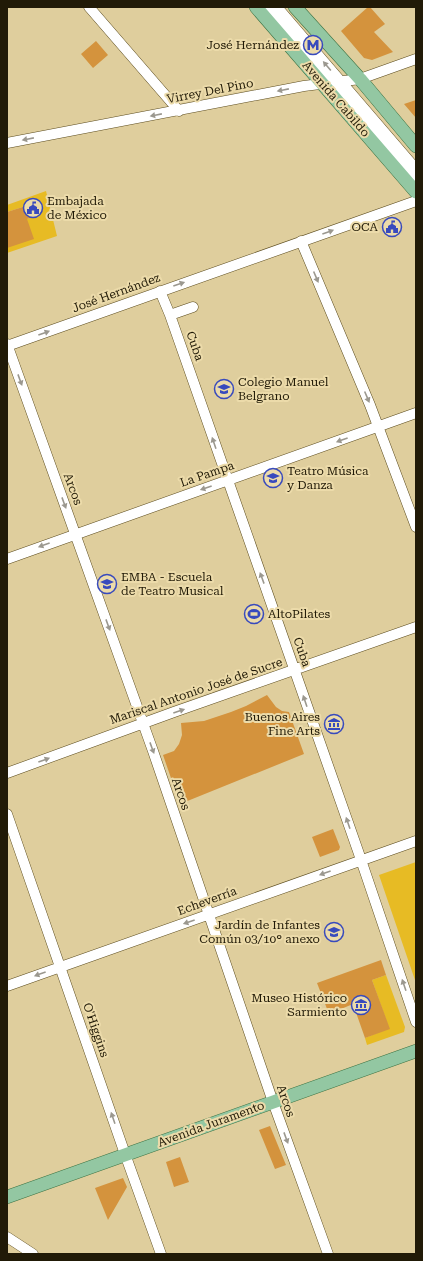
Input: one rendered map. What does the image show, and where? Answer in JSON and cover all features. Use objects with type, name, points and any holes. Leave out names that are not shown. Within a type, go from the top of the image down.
[{"type":"main road","name":"Avenida Cabildo","points":[[256,7],[331,82],[416,192]]},
{"type":"main road","points":[[295,7],[360,79],[416,146]]},
{"type":"main road","name":"Avenida Juramento","points":[[7,1197],[416,1051]]},
{"type":"street","points":[[89,7],[179,111]]},
{"type":"street","points":[[265,7],[416,181]]},
{"type":"street","points":[[277,7],[331,82],[416,169]]},
{"type":"street","name":"Virrey Del Pino","points":[[7,144],[304,86],[360,79],[416,59]]},
{"type":"street","name":"José Hernández","points":[[7,345],[416,201]]},
{"type":"street","points":[[301,241],[379,427],[416,528]]},
{"type":"street","name":"Cuba","points":[[160,291],[170,315],[361,860],[416,1022]]},
{"type":"street","points":[[170,315],[193,307]]},
{"type":"street","name":"Arcos","points":[[7,345],[76,534],[273,1102],[328,1254]]},
{"type":"street","name":"La Pampa","points":[[7,559],[416,414]]},
{"type":"street","name":"Mariscal Antonio José de Sucre","points":[[7,773],[416,627]]},
{"type":"street","name":"O'Higgins","points":[[7,814],[125,1154],[162,1254]]},
{"type":"street","name":"Echeverría","points":[[7,986],[416,841]]},
{"type":"street","points":[[7,1237],[33,1254]]},
{"type":"shaded area","points":[[46,191],[57,236],[7,253],[7,248],[27,219],[33,217],[29,205],[7,212],[7,205]]},
{"type":"shaded area","points":[[416,862],[416,983],[379,875]]},
{"type":"shaded area","points":[[386,975],[405,1027],[404,1032],[367,1045],[365,1038],[389,1028],[372,980]]},
{"type":"building","points":[[368,7],[370,7],[385,24],[374,32],[393,52],[372,60],[364,58],[341,31]]},
{"type":"building","points":[[96,41],[108,55],[93,68],[81,54]]},
{"type":"building","points":[[416,100],[416,118],[404,104]]},
{"type":"building","points":[[29,205],[33,217],[27,219],[34,239],[7,248],[7,212]]},
{"type":"building","points":[[267,695],[276,707],[282,711],[289,712],[304,754],[180,804],[163,755],[174,751],[179,744],[182,735],[181,723],[204,721],[246,706]]},
{"type":"building","points":[[333,829],[340,847],[339,850],[320,857],[312,837]]},
{"type":"building","points":[[381,960],[386,975],[372,980],[390,1029],[365,1038],[353,1004],[329,1014],[317,983]]},
{"type":"building","points":[[270,1126],[286,1165],[275,1169],[259,1130]]},
{"type":"building","points":[[180,1157],[189,1182],[174,1187],[166,1162]]},
{"type":"building","points":[[123,1178],[127,1187],[108,1220],[95,1188]]},
{"type":"place","name":"José Hernández","points":[[313,45]]},
{"type":"place","name":"Embajada de México","points":[[33,208]]},
{"type":"place","name":"OCA","points":[[392,227]]},
{"type":"place","name":"Colegio Manuel Belgrano","points":[[224,389]]},
{"type":"place","name":"Teatro Música y Danza","points":[[273,478]]},
{"type":"place","name":"EMBA - Escuela de Teatro Musical","points":[[107,584]]},
{"type":"place","name":"AltoPilates","points":[[254,614]]},
{"type":"place","name":"Buenos Aires Fine Arts","points":[[334,724]]},
{"type":"place","name":"Jardín de Infantes Común 03/10° anexo","points":[[334,932]]},
{"type":"place","name":"Museo Histórico Sarmiento","points":[[361,1005]]}]
